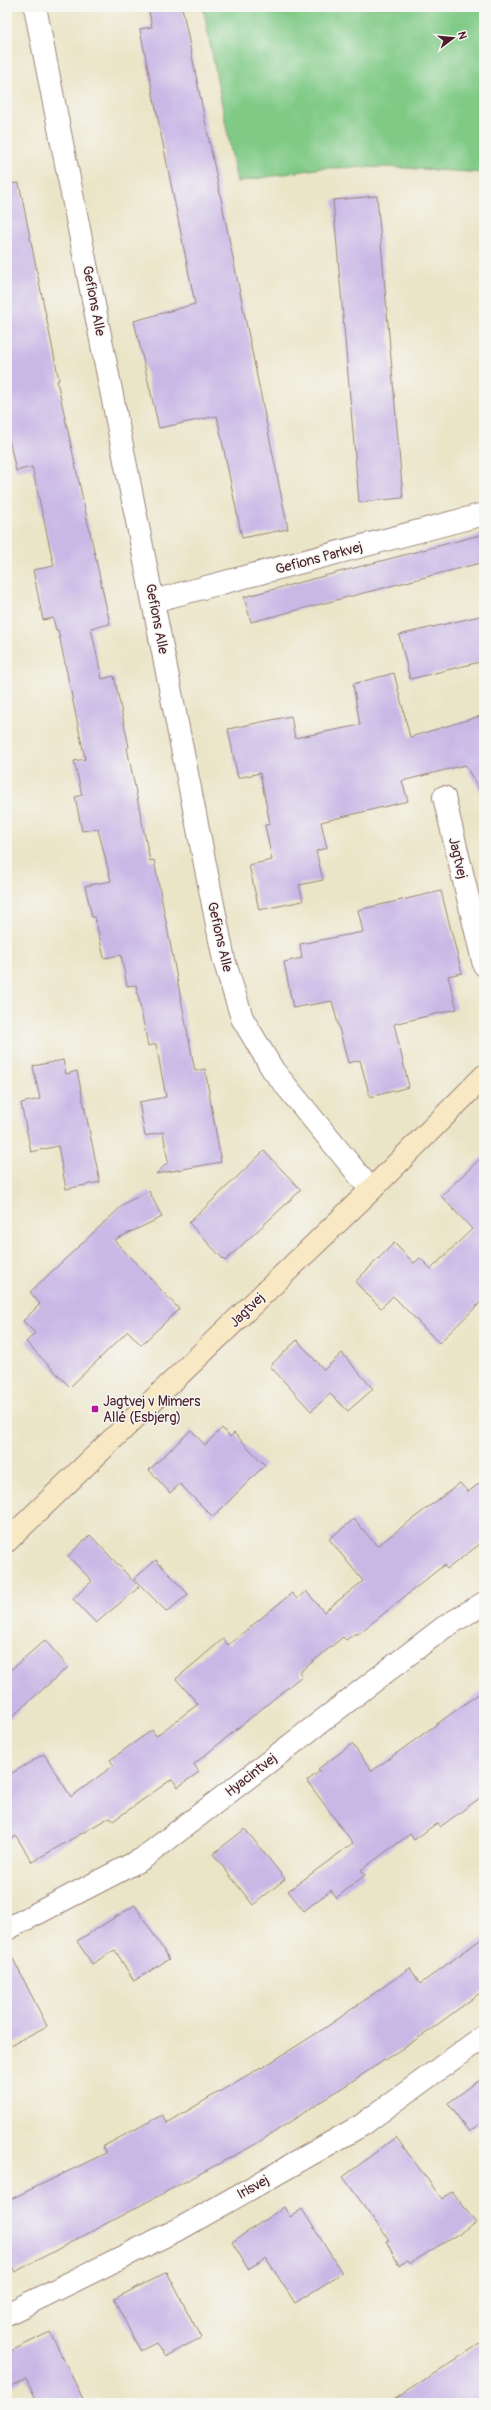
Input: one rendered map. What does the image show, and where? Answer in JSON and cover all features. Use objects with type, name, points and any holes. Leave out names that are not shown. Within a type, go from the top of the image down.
[{"type":"street","name":"Gefions Alle","points":[[35,7],[224,960],[242,1018],[273,1070],[371,1190]]},
{"type":"street","name":"Gefions Parkvej","points":[[153,601],[484,514]]},
{"type":"street","name":"Jagtvej","points":[[444,797],[484,965]]},
{"type":"street","name":"Jagtvej","points":[[7,1541],[371,1190],[484,1076]]},
{"type":"street","name":"Hyacintvej","points":[[7,1929],[142,1859],[443,1628],[484,1603]]},
{"type":"street","name":"Irisvej","points":[[7,2314],[182,2227],[362,2125],[484,2036]]},
{"type":"green space","points":[[203,7],[484,7],[484,173],[389,167],[321,168],[237,182]]},
{"type":"building","points":[[148,7],[182,7],[288,529],[242,538],[217,416],[159,428],[134,321],[195,304],[140,29],[152,27]]},
{"type":"building","points":[[19,183],[59,380],[57,381],[110,624],[91,628],[102,679],[114,676],[150,861],[154,860],[195,1071],[205,1069],[221,1162],[156,1174],[168,1162],[163,1132],[145,1136],[139,1102],[166,1097],[156,1044],[148,1046],[136,985],[127,986],[121,955],[104,958],[95,917],[92,917],[85,886],[111,881],[98,829],[82,831],[75,797],[82,795],[74,761],[85,759],[58,630],[56,630],[53,618],[43,620],[33,570],[54,566],[32,467],[16,471],[7,430],[7,184]]},
{"type":"building","points":[[377,196],[403,498],[359,502],[333,200]]},
{"type":"building","points":[[484,534],[484,562],[251,622],[244,597]]},
{"type":"building","points":[[484,615],[484,661],[410,679],[399,635]]},
{"type":"building","points":[[394,673],[410,737],[484,715],[484,798],[465,765],[402,781],[408,801],[321,822],[327,848],[316,851],[323,880],[299,885],[303,901],[259,910],[249,865],[272,860],[265,825],[270,824],[260,773],[238,778],[228,729],[291,716],[295,738],[360,725],[353,684]]},
{"type":"building","points":[[441,891],[462,973],[448,976],[457,1009],[394,1024],[409,1087],[370,1097],[360,1060],[348,1063],[332,1001],[293,1008],[284,962],[302,958],[300,944],[363,932],[358,910]]},
{"type":"building","points":[[63,1060],[66,1074],[77,1071],[100,1182],[66,1189],[58,1146],[31,1152],[21,1103],[40,1099],[33,1066]]},
{"type":"building","points":[[264,1151],[301,1190],[225,1261],[189,1223]]},
{"type":"building","points":[[484,1155],[484,1299],[439,1343],[393,1296],[381,1308],[355,1282],[394,1243],[414,1263],[420,1258],[431,1269],[472,1229],[441,1196]]},
{"type":"building","points":[[149,1191],[162,1217],[114,1240],[179,1309],[141,1345],[128,1331],[70,1387],[26,1342],[35,1333],[23,1321],[40,1304],[30,1292],[125,1203]]},
{"type":"building","points":[[297,1340],[324,1370],[342,1353],[373,1389],[348,1411],[330,1394],[311,1411],[270,1366]]},
{"type":"building","points":[[222,1428],[230,1437],[234,1433],[265,1465],[213,1517],[180,1484],[170,1493],[149,1470],[191,1430],[205,1445]]},
{"type":"building","points":[[484,1480],[484,1541],[447,1569],[444,1565],[357,1635],[356,1633],[346,1640],[343,1637],[300,1672],[302,1676],[194,1764],[199,1772],[178,1787],[172,1779],[113,1821],[110,1817],[32,1862],[16,1836],[7,1841],[7,1776],[44,1754],[71,1797],[114,1765],[110,1760],[152,1730],[156,1736],[198,1704],[176,1679],[223,1639],[228,1645],[292,1593],[297,1599],[306,1591],[324,1612],[363,1581],[329,1539],[354,1519],[377,1546],[460,1483],[468,1492]]},
{"type":"building","points":[[90,1535],[139,1587],[96,1623],[73,1599],[92,1581],[68,1556]]},
{"type":"building","points":[[156,1560],[188,1594],[167,1612],[134,1579]]},
{"type":"building","points":[[45,1640],[68,1667],[7,1721],[7,1673]]},
{"type":"building","points":[[484,1690],[484,1795],[440,1827],[437,1823],[414,1840],[410,1834],[361,1870],[365,1875],[336,1898],[331,1890],[304,1911],[288,1891],[353,1843],[307,1781],[320,1771],[318,1769],[352,1744],[372,1771]]},
{"type":"building","points":[[245,1829],[285,1879],[253,1905],[213,1854]]},
{"type":"building","points":[[135,1905],[169,1959],[134,1981],[115,1950],[92,1964],[77,1941]]},
{"type":"building","points":[[484,1937],[484,1990],[426,2033],[256,2144],[15,2272],[7,2258],[7,2201],[106,2153],[102,2147],[162,2115],[167,2123],[261,2067],[262,2068],[328,2026],[410,1968],[420,1984]]},
{"type":"building","points":[[7,1947],[47,2026],[7,2047]]},
{"type":"building","points":[[484,2077],[484,2120],[469,2132],[448,2103]]},
{"type":"building","points":[[396,2137],[442,2199],[452,2191],[476,2223],[409,2264],[407,2261],[399,2265],[386,2241],[389,2240],[343,2177]]},
{"type":"building","points":[[284,2207],[290,2217],[302,2209],[342,2273],[295,2303],[266,2258],[248,2269],[232,2242]]},
{"type":"building","points":[[167,2272],[201,2338],[165,2356],[156,2343],[140,2351],[114,2299]]},
{"type":"building","points":[[50,2332],[85,2403],[38,2403],[26,2378],[7,2388],[7,2353]]},
{"type":"building","points":[[484,2341],[484,2403],[389,2403]]},
{"type":"place","name":"Jagtvej v Mimers Allé (Esbjerg)","points":[[95,1409]]}]
